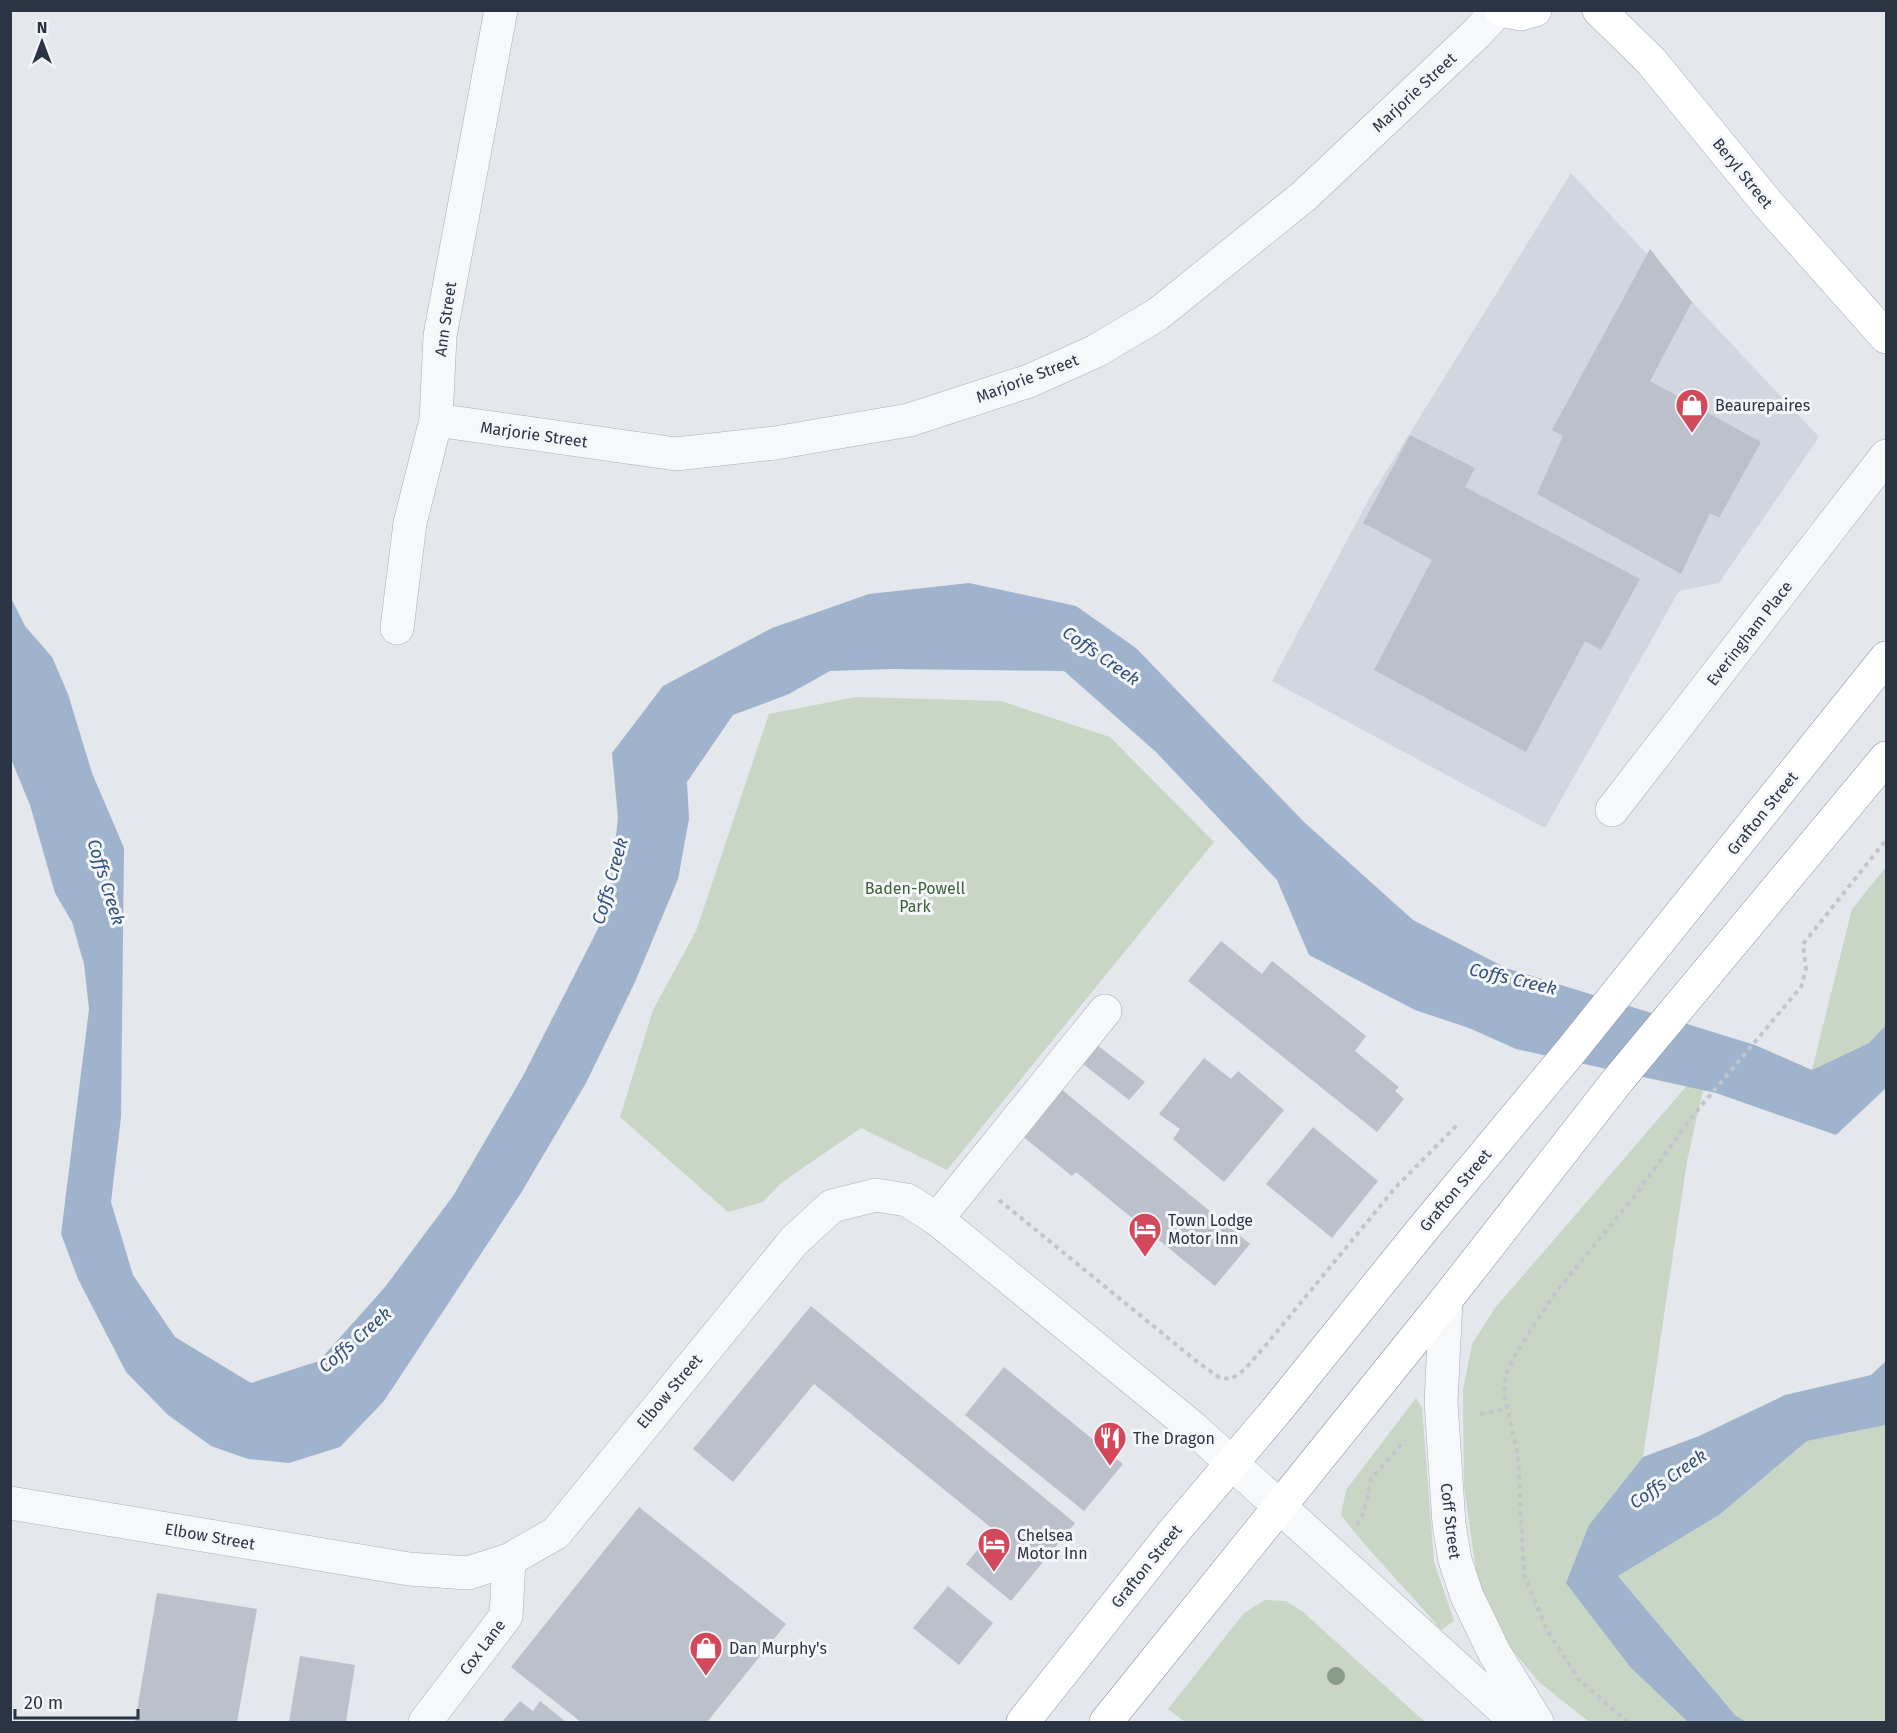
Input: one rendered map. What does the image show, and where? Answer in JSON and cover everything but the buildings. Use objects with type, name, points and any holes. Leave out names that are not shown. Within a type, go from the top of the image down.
[{"type":"main road","points":[[1499,10],[1521,14],[1535,10]]},
{"type":"main road","name":"Beryl Street","points":[[1599,10],[1651,61],[1768,204],[1887,336]]},
{"type":"main road","name":"Grafton Street","points":[[1023,1722],[1176,1529],[1570,1052],[1887,658]]},
{"type":"main road","points":[[1106,1722],[1446,1300],[1618,1080],[1887,758]]},
{"type":"street","name":"Ann Street","points":[[397,628],[410,523],[436,420],[440,336],[501,10]]},
{"type":"street","name":"Marjorie Street","points":[[436,420],[676,453],[775,443],[909,420],[1029,381],[1096,351],[1158,314],[1304,195],[1499,10]]},
{"type":"street","name":"Everingham Place","points":[[1612,810],[1887,456]]},
{"type":"street","points":[[937,1219],[1105,1011]]},
{"type":"street","name":"Elbow Street","points":[[10,1503],[408,1569],[468,1573],[509,1560],[556,1533],[781,1257],[832,1206],[876,1195],[906,1200],[937,1219],[1233,1462]]},
{"type":"street","name":"Coff Street","points":[[1446,1300],[1441,1402],[1449,1524],[1455,1560],[1467,1596],[1496,1654],[1537,1722]]},
{"type":"street","points":[[1233,1462],[1278,1506],[1517,1722]]},
{"type":"street","name":"Cox Lane","points":[[425,1722],[506,1616],[509,1560]]},
{"type":"path","points":[[1628,1722],[1579,1680],[1547,1630],[1524,1575],[1518,1456],[1504,1393],[1506,1374],[1516,1353],[1556,1292],[1633,1198],[1691,1118],[1802,987],[1806,969],[1803,944],[1887,840]]},
{"type":"path","points":[[971,1176],[1195,1360],[1220,1378],[1231,1379],[1244,1370],[1266,1345],[1395,1188],[1449,1130],[1467,1117]]},
{"type":"shaded area","points":[[1571,173],[1819,437],[1719,583],[1679,591],[1545,828],[1272,681],[1369,499]]},
{"type":"green space","name":"Baden-Powell Park","points":[[856,697],[1001,701],[1110,737],[1214,842],[947,1170],[861,1128],[781,1183],[763,1202],[728,1212],[620,1117],[653,1010],[696,931],[769,714]]},
{"type":"green space","points":[[1886,867],[1886,1025],[1869,1043],[1812,1070],[1852,909]]},
{"type":"green space","points":[[1710,1059],[1687,1161],[1643,1457],[1589,1525],[1631,1668],[1688,1722],[1589,1722],[1539,1682],[1503,1639],[1478,1584],[1464,1487],[1463,1390],[1472,1344],[1495,1308]]},
{"type":"green space","points":[[1416,1398],[1422,1408],[1434,1562],[1454,1621],[1441,1630],[1341,1515],[1346,1490]]},
{"type":"green space","points":[[1886,1425],[1886,1722],[1746,1722],[1735,1715],[1618,1576],[1719,1515],[1807,1441]]},
{"type":"green space","points":[[1265,1600],[1286,1601],[1303,1612],[1425,1722],[1185,1722],[1168,1709],[1244,1613]]},
{"type":"water","name":"Coffs Creek","points":[[969,583],[1076,606],[1136,648],[1304,822],[1413,920],[1506,968],[1755,1045],[1812,1070],[1869,1043],[1886,1025],[1886,1088],[1836,1135],[1716,1093],[1516,1049],[1469,1028],[1415,1010],[1309,955],[1277,880],[1156,752],[1064,671],[891,669],[830,671],[789,694],[733,715],[687,782],[689,819],[678,879],[635,982],[586,1083],[521,1193],[384,1401],[340,1447],[289,1463],[248,1459],[211,1446],[168,1415],[126,1372],[78,1279],[61,1234],[89,1009],[84,964],[72,922],[55,893],[30,805],[11,759],[10,596],[25,626],[52,657],[68,694],[92,773],[124,848],[121,1117],[111,1202],[133,1275],[175,1337],[251,1383],[319,1361],[385,1287],[453,1196],[523,1076],[607,911],[618,818],[612,753],[663,686],[772,628],[869,594]]},
{"type":"water","name":"Coffs Creek","points":[[1886,1361],[1886,1425],[1807,1441],[1719,1515],[1618,1576],[1735,1715],[1746,1722],[1688,1722],[1631,1668],[1566,1583],[1589,1525],[1643,1457],[1699,1436],[1785,1395],[1871,1375]]},
{"type":"place","name":"Beaurepaires","points":[[1692,434]]},
{"type":"place","name":"Town Lodge Motor Inn","points":[[1145,1258]]},
{"type":"place","name":"The Dragon","points":[[1110,1467]]},
{"type":"place","name":"Chelsea Motor Inn","points":[[994,1573]]},
{"type":"place","name":"Dan Murphy's","points":[[706,1677]]}]
